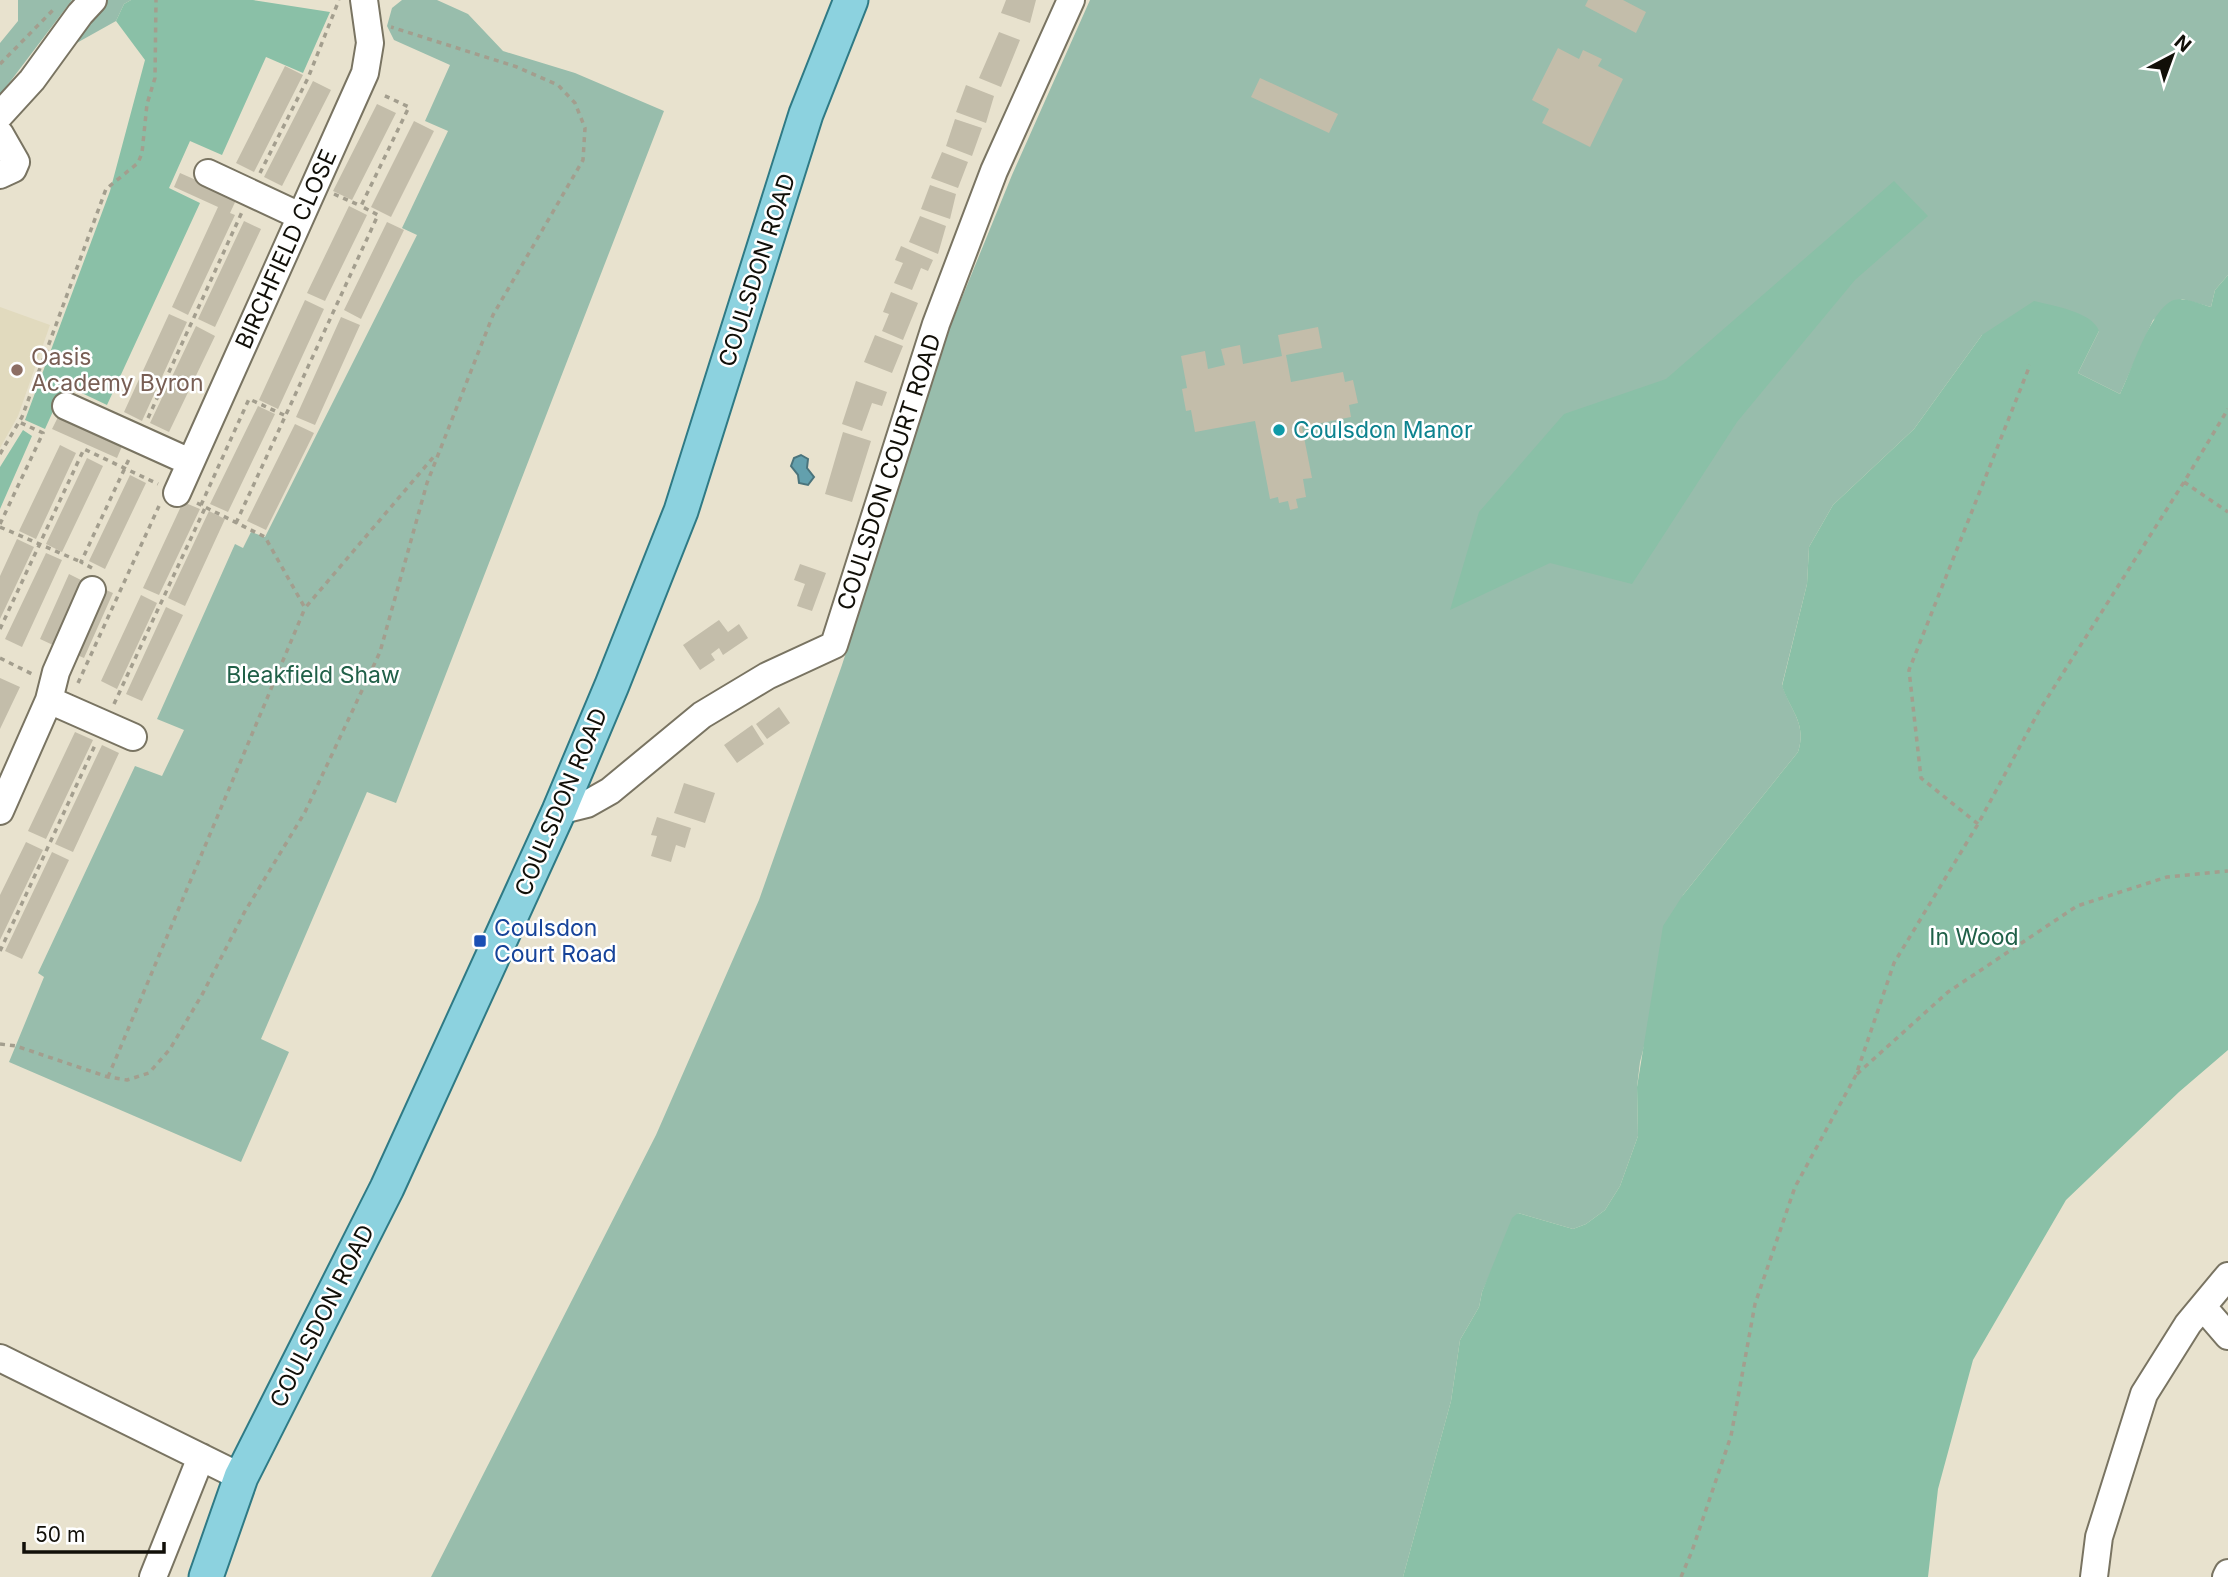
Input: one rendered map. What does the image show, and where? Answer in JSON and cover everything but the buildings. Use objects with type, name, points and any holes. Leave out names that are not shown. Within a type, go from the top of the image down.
[{"type":"main road","name":"COULSDON ROAD","points":[[206,1577],[241,1477],[387,1188],[559,811],[681,512],[806,114],[852,0]]},
{"type":"street","points":[[0,115],[32,80],[93,0]]},
{"type":"street","name":"BIRCHFIELD CLOSE","points":[[172,491],[190,462],[382,40],[364,0]]},
{"type":"street","name":"COULSDON COURT ROAD","points":[[559,811],[587,804],[610,791],[702,715],[767,676],[834,645],[936,324],[994,171],[1071,0]]},
{"type":"street","points":[[0,134],[16,162],[13,169],[0,175]]},
{"type":"street","points":[[208,173],[300,216]]},
{"type":"street","points":[[66,406],[190,462]]},
{"type":"street","points":[[0,811],[56,697],[56,672],[92,590]]},
{"type":"street","points":[[56,697],[133,737]]},
{"type":"street","points":[[2094,1577],[2099,1537],[2144,1394],[2188,1324],[2228,1276]]},
{"type":"street","points":[[2203,1307],[2228,1336]]},
{"type":"street","points":[[0,1359],[241,1477]]},
{"type":"street","points":[[153,1577],[201,1457]]},
{"type":"path","points":[[0,64],[63,0]]},
{"type":"path","points":[[0,454],[19,422],[106,188],[138,163],[142,153],[147,104],[155,78],[156,0]]},
{"type":"path","points":[[81,562],[251,193],[308,78],[339,0]]},
{"type":"path","points":[[0,1044],[16,1046],[108,1077],[127,1080],[149,1073],[170,1049],[203,993],[244,913],[306,812],[380,652],[426,483],[493,315],[583,160],[585,128],[575,103],[558,85],[517,67],[382,40]]},
{"type":"path","points":[[361,206],[409,107],[379,93]]},
{"type":"path","points":[[236,523],[377,215],[315,185]]},
{"type":"path","points":[[1978,824],[1922,778],[1909,670],[2030,365]]},
{"type":"path","points":[[201,505],[249,399],[285,416]]},
{"type":"path","points":[[1681,1577],[1731,1436],[1755,1304],[1790,1200],[1856,1075],[1894,963],[1978,824],[2039,711],[2228,408]]},
{"type":"path","points":[[19,422],[43,433],[0,525],[100,571],[92,590]]},
{"type":"path","points":[[0,629],[84,449],[265,537],[305,608]]},
{"type":"path","points":[[108,1077],[305,608],[439,450]]},
{"type":"path","points":[[2184,482],[2228,512]]},
{"type":"path","points":[[0,658],[56,697],[172,491]]},
{"type":"path","points":[[1856,1075],[1948,992],[2077,906],[2167,877],[2228,871]]},
{"type":"shaded area","name":"Oasis Academy Byron","points":[[0,307],[50,325],[18,416],[0,448]]},
{"type":"green space","points":[[18,0],[72,0],[0,95],[0,43],[18,21]]},
{"type":"green space","points":[[106,0],[131,0],[124,4],[116,21],[57,54]]},
{"type":"green space","points":[[131,0],[253,0],[330,12],[303,73],[266,57],[222,155],[190,141],[169,188],[200,203],[107,405],[69,387],[63,399],[59,398],[45,429],[25,420],[110,191],[145,60],[116,21],[124,4]]},
{"type":"green space","name":"Bleakfield Shaw","points":[[402,0],[437,0],[468,14],[503,51],[575,73],[664,111],[396,803],[367,792],[261,1039],[289,1052],[241,1162],[9,1062],[44,977],[38,973],[135,766],[162,776],[184,730],[157,719],[235,544],[243,548],[251,532],[265,537],[417,235],[402,228],[448,131],[425,121],[450,65],[394,40],[387,26],[392,8]]},
{"type":"green space","points":[[1090,0],[2228,0],[2228,275],[2215,290],[2211,307],[2182,299],[2153,320],[2120,394],[2078,373],[2099,331],[1982,335],[1914,429],[1833,505],[1809,547],[1807,584],[1782,685],[1801,733],[1798,752],[1683,895],[1640,1062],[1637,1087],[1638,1136],[1620,1186],[1605,1210],[1586,1224],[1573,1229],[1518,1213],[1482,1292],[1479,1307],[1460,1340],[1451,1401],[1403,1577],[431,1577],[656,1135],[759,900],[842,665],[950,327],[1012,175]]},
{"type":"green space","points":[[1894,181],[1928,216],[1855,280],[1737,422],[1632,584],[1550,563],[1450,610],[1479,512],[1564,414],[1666,379]]},
{"type":"green space","name":"In Wood","points":[[2228,275],[2228,1050],[2179,1092],[2066,1200],[1973,1360],[1938,1489],[1928,1577],[1403,1577],[1451,1401],[1460,1340],[1479,1307],[1482,1292],[1512,1218],[1518,1213],[1573,1229],[1586,1224],[1605,1210],[1620,1186],[1638,1136],[1637,1087],[1663,926],[1683,895],[1798,752],[1801,733],[1782,686],[1807,584],[1809,547],[1833,505],[1914,429],[1982,335],[2034,301],[2071,310],[2095,324],[2099,331],[2078,373],[2120,394],[2142,342],[2157,315],[2166,305],[2183,299],[2211,307],[2215,290]]},
{"type":"green space","points":[[23,430],[32,436],[0,509],[0,467]]},
{"type":"water","points":[[801,455],[808,459],[807,468],[814,477],[808,485],[799,483],[798,475],[791,466],[794,458]]},
{"type":"place","name":"Oasis Academy Byron","points":[[17,370]]},
{"type":"place","name":"Coulsdon Manor","points":[[1279,430]]},
{"type":"place","name":"Coulsdon Court Road","points":[[480,941]]}]
